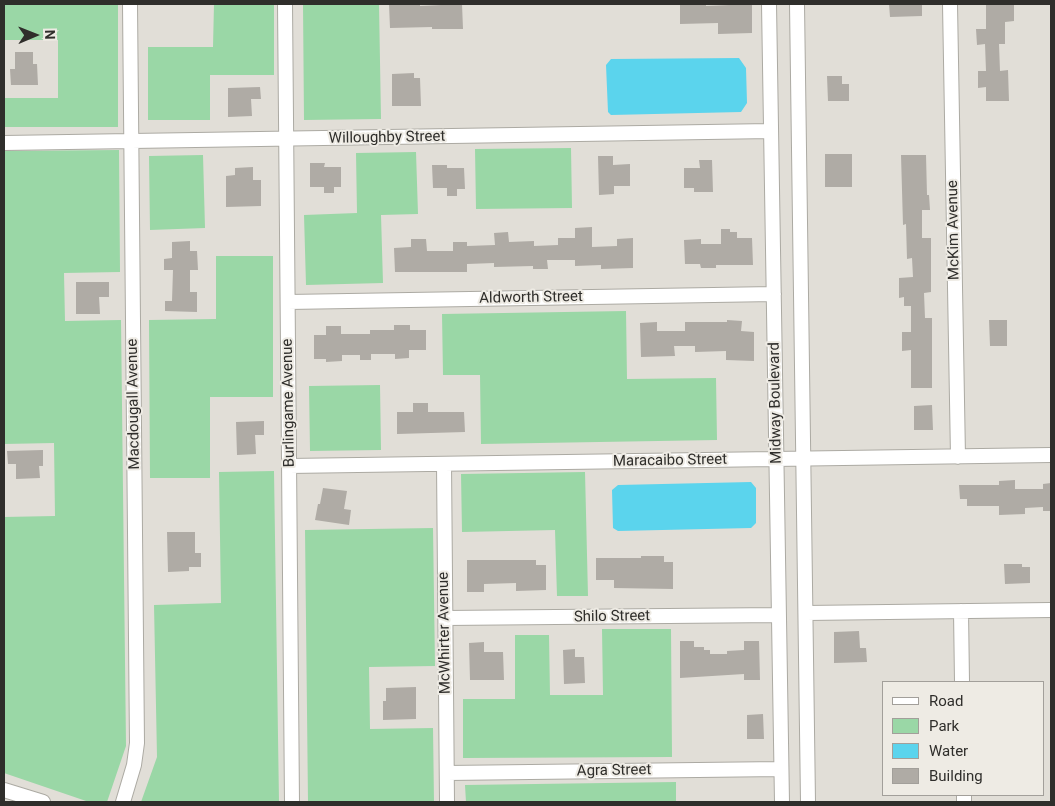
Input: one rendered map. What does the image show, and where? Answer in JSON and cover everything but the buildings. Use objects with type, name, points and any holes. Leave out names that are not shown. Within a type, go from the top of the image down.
[{"type":"street","name":"Macdougall Avenue","points":[[122,802],[134,765],[137,743],[130,4]]},
{"type":"street","name":"Burlingame Avenue","points":[[285,4],[292,802]]},
{"type":"street","name":"Midway Boulevard","points":[[769,4],[782,802]]},
{"type":"street","name":"Midway Boulevard","points":[[798,4],[808,802]]},
{"type":"street","name":"McKim Avenue","points":[[950,4],[958,456]]},
{"type":"street","name":"Willoughby Street","points":[[4,143],[771,131]]},
{"type":"street","name":"Aldworth Street","points":[[288,302],[774,294]]},
{"type":"street","name":"Maracaibo Street","points":[[289,466],[1051,455]]},
{"type":"street","name":"McWhirter Avenue","points":[[444,464],[447,802]]},
{"type":"street","points":[[806,613],[1051,610]]},
{"type":"street","points":[[961,611],[962,681]]},
{"type":"street","name":"Shilo Street","points":[[445,618],[779,615]]},
{"type":"street","name":"Agra Street","points":[[447,773],[781,769]]},
{"type":"street","points":[[4,790],[43,802]]},
{"type":"green space","points":[[4,4],[118,4],[118,127],[4,127],[4,98],[58,98],[58,40],[4,40]]},
{"type":"green space","points":[[214,4],[274,4],[274,75],[210,75],[210,120],[148,120],[148,47],[213,47]]},
{"type":"green space","points":[[303,4],[379,4],[381,119],[304,120]]},
{"type":"green space","points":[[571,148],[572,208],[476,209],[475,149]]},
{"type":"green space","points":[[119,150],[120,272],[64,273],[65,321],[121,320],[126,746],[107,802],[89,802],[4,773],[4,517],[55,516],[54,443],[4,444],[4,151]]},
{"type":"green space","points":[[416,152],[418,214],[381,215],[383,283],[306,285],[304,215],[357,213],[356,153]]},
{"type":"green space","points":[[203,155],[205,228],[150,230],[149,156]]},
{"type":"green space","points":[[216,256],[273,256],[273,397],[210,397],[210,478],[150,478],[149,320],[216,319]]},
{"type":"green space","points":[[626,311],[627,379],[716,378],[717,440],[481,444],[480,375],[443,375],[442,314]]},
{"type":"green space","points":[[380,385],[381,450],[310,451],[309,386]]},
{"type":"green space","points":[[274,471],[279,802],[141,802],[157,757],[154,605],[221,603],[219,472]]},
{"type":"green space","points":[[585,472],[588,596],[557,596],[555,530],[462,532],[461,474]]},
{"type":"green space","points":[[433,528],[435,666],[369,667],[370,729],[433,728],[434,802],[308,802],[305,530]]},
{"type":"green space","points":[[602,629],[671,629],[672,757],[463,758],[463,699],[515,699],[515,635],[549,635],[550,695],[603,695]]},
{"type":"green space","points":[[676,782],[676,802],[466,802],[465,785]]},
{"type":"water","points":[[739,58],[746,68],[747,103],[741,112],[611,115],[608,112],[606,65],[611,59]]},
{"type":"water","points":[[751,482],[756,488],[756,523],[751,528],[618,531],[613,528],[612,490],[618,485]]}]
